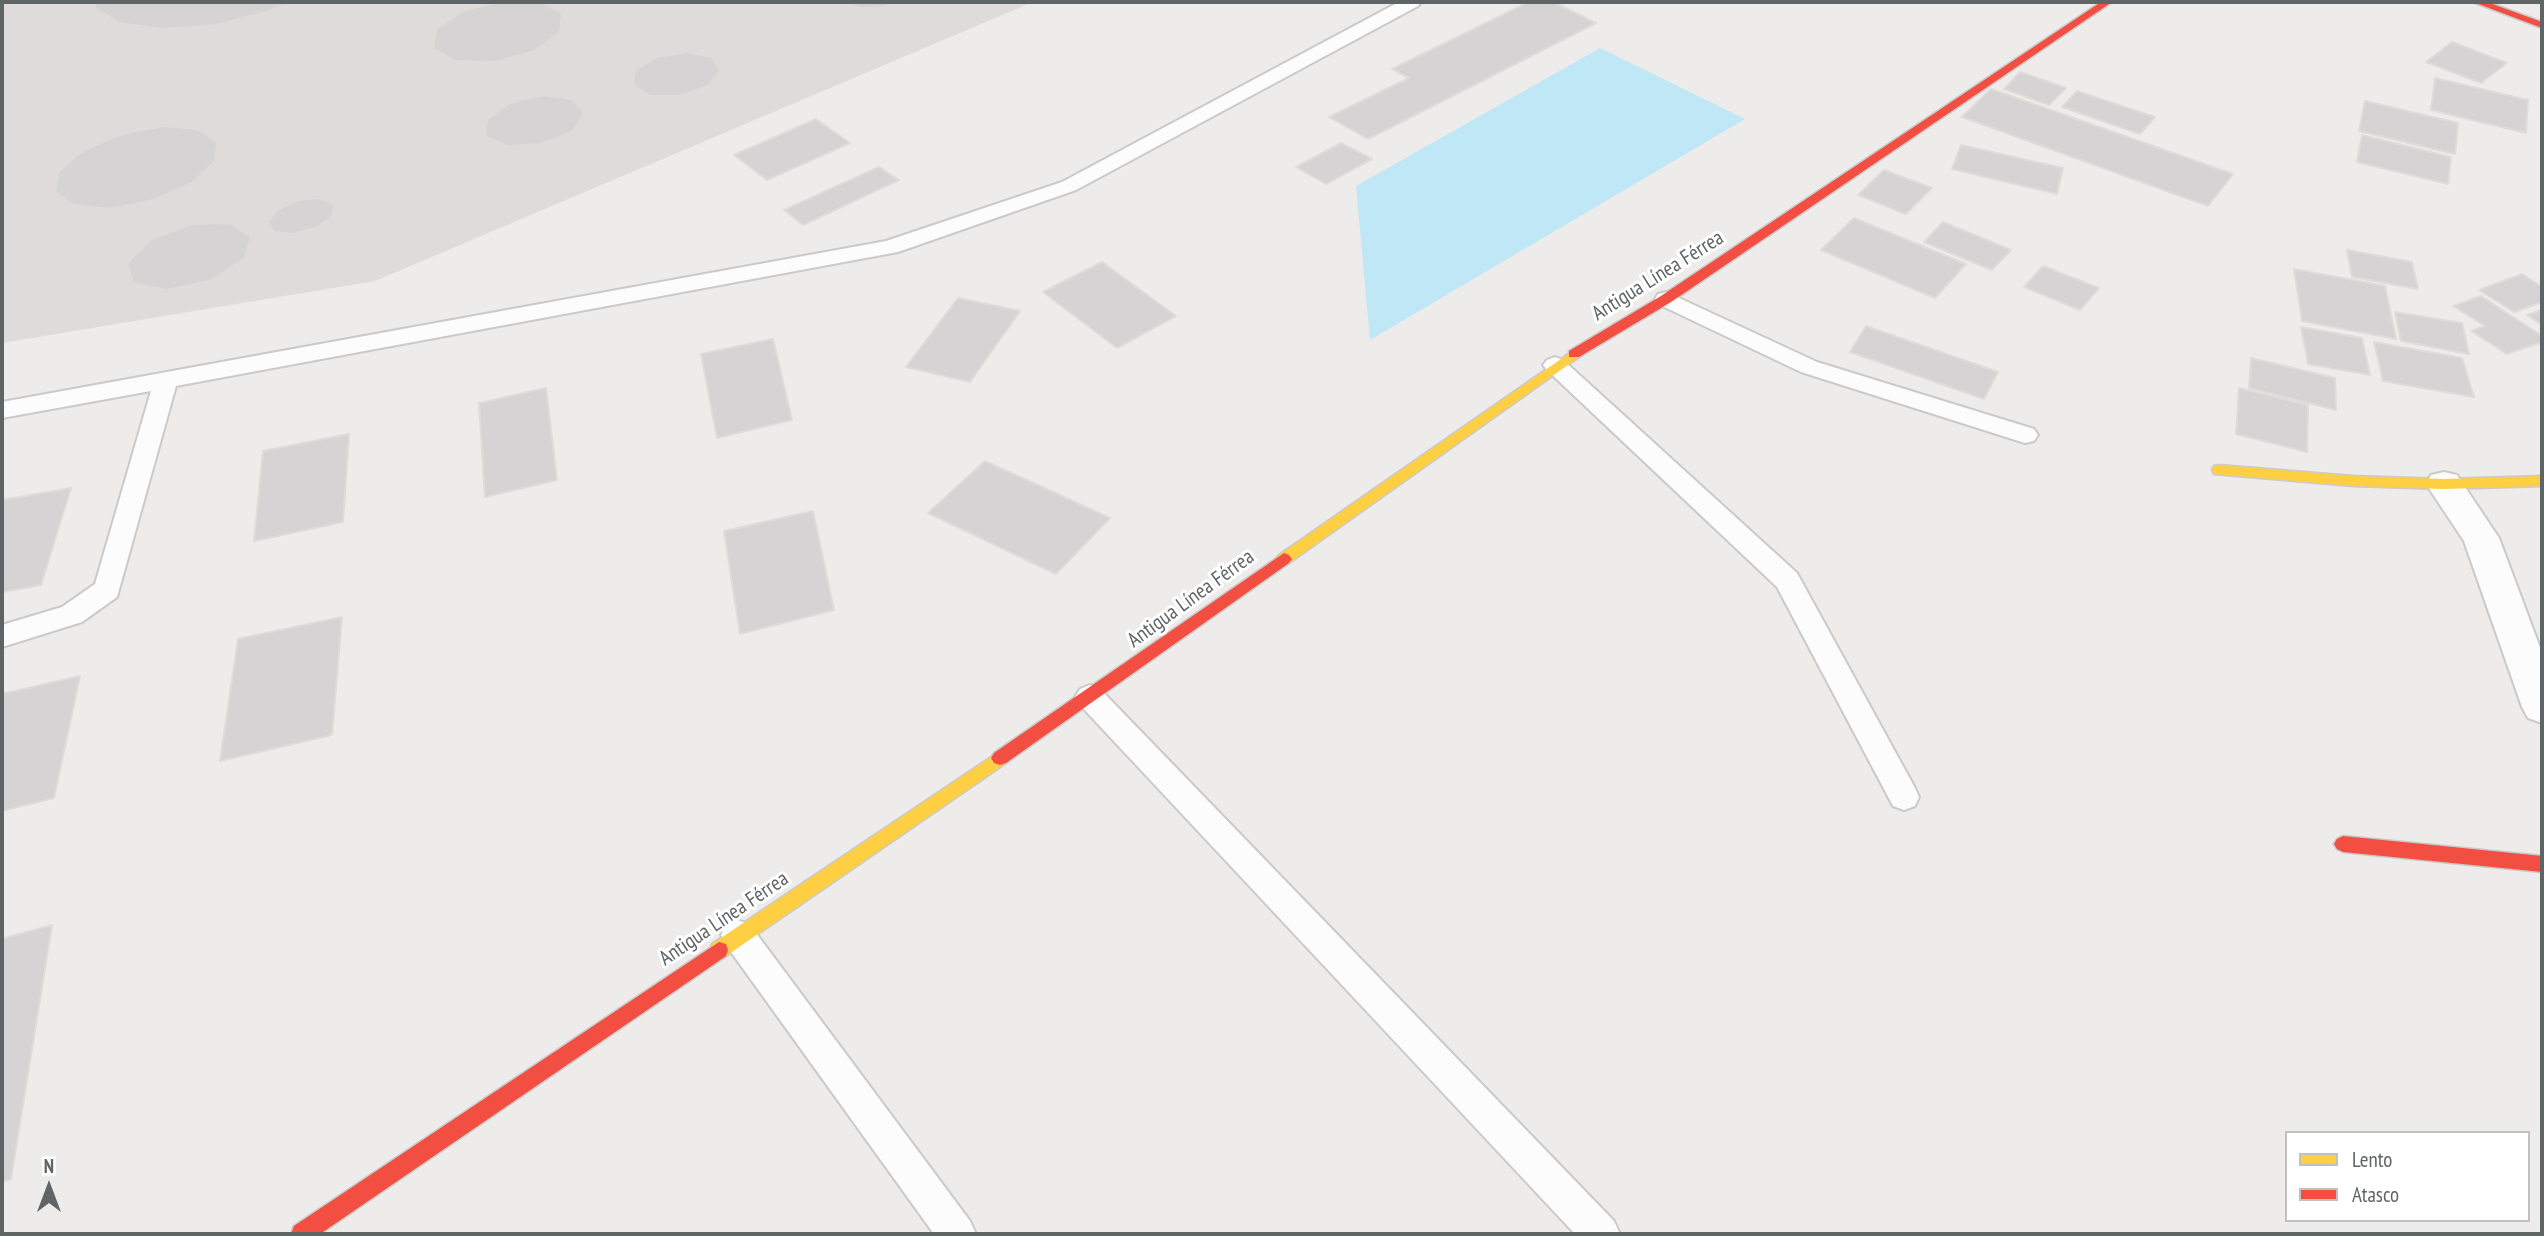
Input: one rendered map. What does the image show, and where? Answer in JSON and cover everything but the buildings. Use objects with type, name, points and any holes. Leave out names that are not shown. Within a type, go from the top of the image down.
[{"type":"street","name":"Antigua Línea Férrea","points":[[302,1234],[1090,697],[1555,365],[1666,299],[2107,2]]},
{"type":"street","points":[[2478,2],[2542,25]]},
{"type":"street","points":[[2219,470],[2353,481],[2444,484],[2542,481]]},
{"type":"street","points":[[2444,484],[2482,538],[2542,707]]},
{"type":"street","points":[[2343,844],[2542,864]]},
{"type":"lane","points":[[2,410],[890,247],[1069,186],[1412,2]]},
{"type":"lane","points":[[1666,299],[1809,367],[2025,435]]},
{"type":"lane","points":[[1555,365],[1787,580],[1904,797]]},
{"type":"lane","points":[[2,636],[72,615],[107,590],[166,379]]},
{"type":"lane","points":[[1090,697],[1601,1234]]},
{"type":"lane","points":[[738,935],[957,1234]]},
{"type":"shaded area","points":[[2,2],[1033,2],[375,281],[2,343]]},
{"type":"water","points":[[1600,48],[1745,119],[1370,340],[1356,186]]},
{"type":"traffic: slow","points":[[1284,559],[1574,354]]},
{"type":"traffic: slow","points":[[2219,470],[2353,481],[2444,484],[2542,481]]},
{"type":"traffic: slow","points":[[719,950],[1000,758]]},
{"type":"traffic: jam","points":[[1574,354],[1666,299],[2107,2]]},
{"type":"traffic: jam","points":[[2478,2],[2542,25]]},
{"type":"traffic: jam","points":[[1000,758],[1284,559]]},
{"type":"traffic: jam","points":[[2343,844],[2542,864]]},
{"type":"traffic: jam","points":[[302,1234],[719,950]]}]
